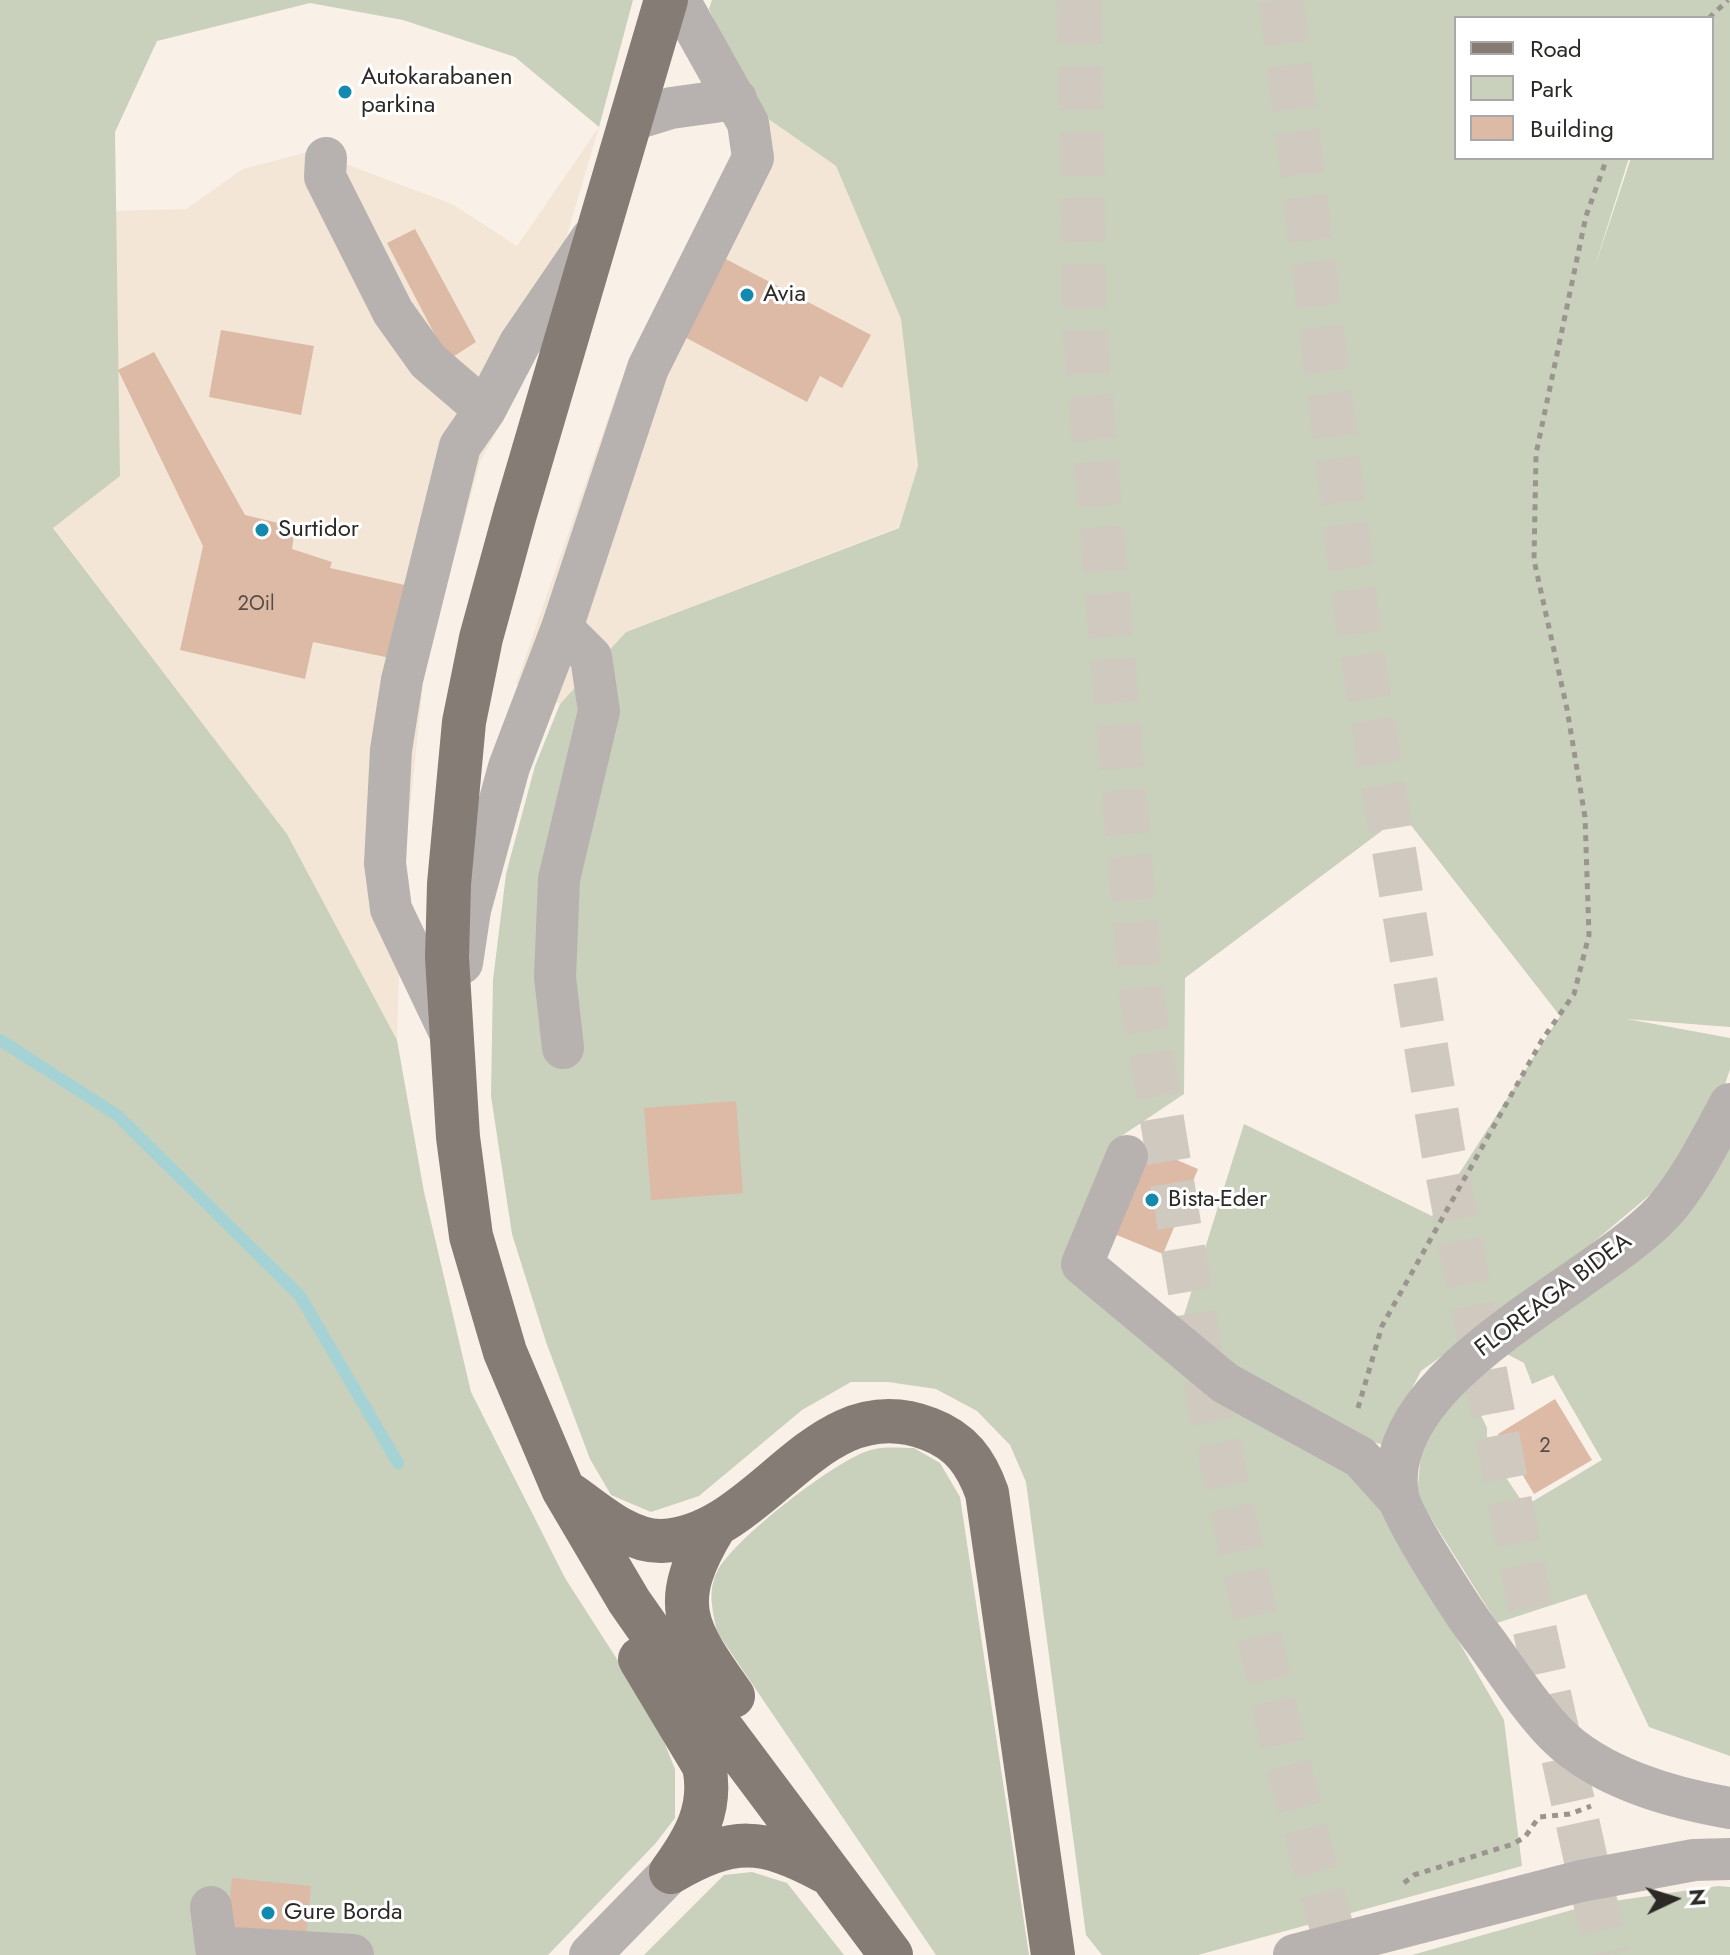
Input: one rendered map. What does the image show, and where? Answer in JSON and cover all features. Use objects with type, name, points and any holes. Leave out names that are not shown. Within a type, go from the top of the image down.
[{"type":"main road","points":[[666,0],[604,222],[515,514],[481,638],[464,722],[449,884],[451,1035],[471,1236],[505,1352],[563,1489],[629,1601],[891,1955]]},
{"type":"main road","points":[[563,1489],[638,1537],[673,1539],[715,1526],[828,1439],[865,1422],[909,1422],[961,1447],[977,1465],[987,1493],[1053,1955]]},
{"type":"main road","points":[[715,1526],[696,1558],[688,1581],[686,1604],[690,1624],[699,1648],[767,1746],[805,1813],[830,1874]]},
{"type":"main road","points":[[629,1601],[640,1660],[704,1766],[708,1784],[704,1814],[693,1842],[671,1872]]},
{"type":"main road","points":[[671,1872],[718,1848],[738,1844],[774,1848],[830,1874]]},
{"type":"street","points":[[451,1035],[470,910],[509,767],[562,628],[648,368],[753,158],[748,123],[679,0]]},
{"type":"street","points":[[632,120],[671,108],[736,99]]},
{"type":"street","points":[[326,158],[325,177],[393,312],[428,361],[485,410]]},
{"type":"street","points":[[451,1035],[391,909],[385,863],[388,793],[402,680],[460,446],[485,410],[520,343],[604,222]]},
{"type":"street","points":[[562,628],[591,657],[599,711],[559,879],[555,977],[563,1048]]},
{"type":"street","name":"FLOREAGA BIDEA","points":[[1398,1499],[1397,1466],[1408,1429],[1443,1384],[1492,1338],[1593,1269],[1663,1211],[1730,1104]]},
{"type":"street","points":[[1127,1156],[1082,1264],[1225,1383],[1360,1457],[1398,1499],[1470,1622],[1555,1733],[1588,1759],[1684,1800],[1730,1808]]},
{"type":"street","points":[[1294,1955],[1581,1881],[1694,1860],[1730,1859]]},
{"type":"street","points":[[597,1951],[671,1872]]},
{"type":"street","points":[[211,1907],[216,1947],[353,1955]]},
{"type":"path","points":[[1711,16],[1728,0]]},
{"type":"path","points":[[1360,1457],[1358,1407],[1382,1326],[1542,1040],[1574,994],[1589,935],[1585,817],[1567,709],[1534,560],[1536,454],[1586,216],[1606,160]]},
{"type":"path","points":[[1384,1932],[1395,1896],[1406,1880],[1513,1844],[1525,1837],[1539,1817],[1584,1811],[1592,1805],[1595,1790],[1588,1759]]},
{"type":"shaded area","points":[[754,109],[836,166],[901,319],[918,466],[899,527],[626,632],[560,704],[516,684],[617,392]]},
{"type":"shaded area","points":[[599,127],[523,383],[480,462],[425,666],[402,885],[397,1040],[287,834],[53,527],[120,476],[115,211],[186,209],[243,169],[311,151],[452,204],[517,246]]},
{"type":"green space","points":[[0,0],[633,0],[599,127],[515,57],[403,20],[310,3],[157,41],[115,132],[120,476],[53,528],[287,834],[397,1040],[424,1192],[471,1392],[565,1578],[654,1717],[675,1769],[675,1818],[655,1844],[548,1955],[0,1955]]},
{"type":"green space","points":[[712,0],[1730,0],[1730,1027],[1627,1019],[1730,1038],[1730,1069],[1721,1096],[1665,1182],[1557,1273],[1421,1371],[1383,1445],[1336,1429],[1504,1720],[1522,1866],[1198,1955],[1102,1955],[1086,1935],[1026,1482],[1010,1445],[977,1411],[936,1389],[888,1382],[851,1382],[802,1410],[699,1496],[651,1512],[611,1495],[590,1459],[546,1342],[512,1234],[491,1096],[493,980],[506,874],[535,766],[560,704],[626,632],[899,528],[918,466],[901,319],[836,166],[754,109],[709,9]],"holes":[[[1403,815],[1560,1016],[1432,1216],[1244,1124],[1174,1347],[1067,1268],[1114,1141],[1184,1094],[1185,978]]]},
{"type":"green space","points":[[1730,1147],[1730,1756],[1649,1727],[1586,1594],[1497,1623],[1417,1496],[1422,1441],[1465,1381],[1487,1428],[1487,1449],[1525,1506],[1602,1460],[1553,1375],[1532,1384],[1524,1363],[1503,1352]]},
{"type":"green space","points":[[881,1448],[914,1448],[940,1463],[960,1497],[1029,1955],[936,1955],[717,1632],[712,1602],[714,1579],[726,1558],[742,1541],[787,1502],[855,1456]]},
{"type":"green space","points":[[752,1872],[787,1883],[844,1955],[644,1955],[724,1875]]},
{"type":"green space","points":[[1718,1886],[1730,1887],[1730,1955],[1412,1955],[1593,1904]]},
{"type":"building","points":[[415,229],[476,342],[448,360],[387,243]]},
{"type":"building","name":"Avia","points":[[720,256],[871,335],[842,388],[820,376],[807,402],[679,334]]},
{"type":"building","points":[[221,330],[314,346],[301,415],[209,397]]},
{"type":"building","points":[[154,352],[245,515],[295,527],[292,549],[332,562],[330,568],[418,588],[400,660],[313,642],[305,679],[180,650],[203,546],[118,370]]},
{"type":"building","points":[[736,1101],[743,1193],[651,1200],[644,1108]]},
{"type":"building","name":"Bista-Eder","points":[[1142,1145],[1198,1169],[1163,1254],[1107,1231]]},
{"type":"building","points":[[1555,1399],[1592,1460],[1534,1494],[1498,1434]]},
{"type":"building","name":"Gure Borda","points":[[232,1878],[311,1886],[305,1949],[226,1941]]},
{"type":"waterway","points":[[0,1040],[117,1115],[300,1296],[398,1463]]},
{"type":"tunnel","points":[[1079,0],[1085,332],[1141,991],[1204,1377],[1284,1750],[1339,1955]]},
{"type":"tunnel","points":[[1281,0],[1360,642],[1443,1151],[1533,1622],[1607,1955]]},
{"type":"place","name":"Autokarabanen parkina","points":[[345,92]]},
{"type":"place","name":"Avia","points":[[747,295]]},
{"type":"place","name":"Surtidor","points":[[262,530]]},
{"type":"place","name":"Bista-Eder","points":[[1152,1200]]},
{"type":"place","name":"Gure Borda","points":[[268,1913]]}]
